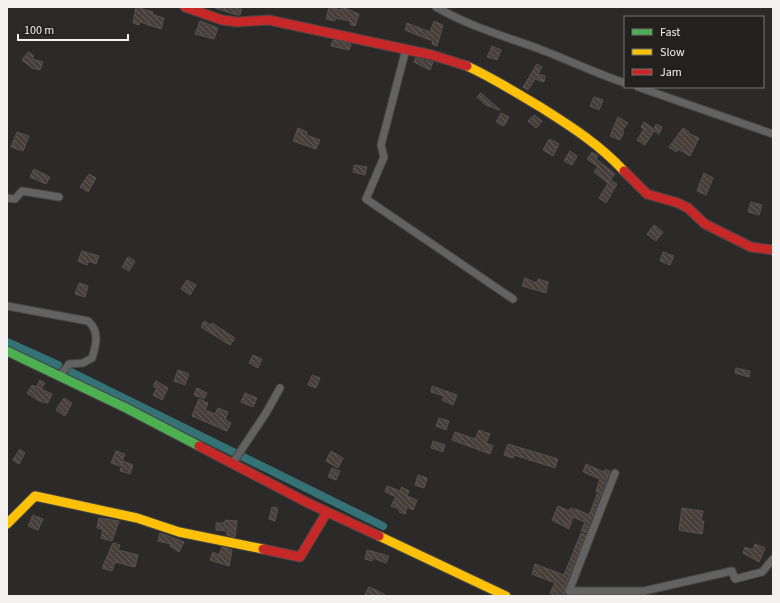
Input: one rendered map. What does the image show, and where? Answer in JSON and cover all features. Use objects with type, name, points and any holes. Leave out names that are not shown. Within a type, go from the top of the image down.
[{"type":"street","points":[[185,7],[222,20],[238,22],[269,20],[406,49],[462,64],[493,78],[581,133],[608,154],[638,187],[647,194],[678,203],[688,208],[705,224],[740,242],[752,247],[773,250]]},
{"type":"street","points":[[436,7],[457,19],[535,48],[595,73],[624,83]]},
{"type":"street","points":[[406,49],[381,145],[384,157],[366,199],[513,299]]},
{"type":"street","points":[[641,88],[773,134]]},
{"type":"street","points":[[7,198],[15,199],[22,191],[59,197]]},
{"type":"street","points":[[7,306],[88,321],[94,325],[97,340],[92,358],[83,363],[69,364],[60,376]]},
{"type":"street","points":[[7,351],[234,460],[327,512],[506,596]]},
{"type":"street","points":[[234,460],[266,413],[280,388]]},
{"type":"street","points":[[615,473],[569,592],[644,591],[732,571],[735,579],[762,572],[773,559]]},
{"type":"street","points":[[7,524],[35,496],[137,518],[179,532],[300,557],[327,512]]},
{"type":"building","points":[[136,7],[143,7],[143,9],[153,12],[153,15],[164,18],[161,29],[140,22],[139,25],[133,23]]},
{"type":"building","points":[[215,7],[242,7],[240,15],[237,15]]},
{"type":"building","points":[[329,7],[341,10],[342,7],[359,14],[355,26],[350,24],[351,21],[335,18],[335,21],[326,19]]},
{"type":"building","points":[[200,21],[218,28],[214,39],[195,34]]},
{"type":"building","points":[[434,21],[443,25],[437,46],[432,44],[433,41],[405,30],[407,23],[430,32]]},
{"type":"building","points":[[333,40],[351,44],[349,50],[331,46]]},
{"type":"building","points":[[492,46],[501,50],[497,60],[487,57]]},
{"type":"building","points":[[28,52],[34,56],[32,59],[43,62],[40,70],[32,68],[22,60]]},
{"type":"building","points":[[415,58],[433,62],[430,70],[414,62]]},
{"type":"building","points":[[537,64],[542,67],[538,74],[545,76],[544,82],[535,79],[528,90],[523,87]]},
{"type":"building","points":[[481,93],[500,110],[486,105],[477,97]]},
{"type":"building","points":[[594,97],[603,100],[599,110],[590,106]]},
{"type":"building","points":[[501,113],[509,117],[504,126],[496,122]]},
{"type":"building","points":[[534,115],[542,121],[536,128],[528,121]]},
{"type":"building","points":[[618,117],[628,123],[622,131],[624,132],[620,140],[610,136]]},
{"type":"building","points":[[644,122],[654,129],[656,124],[662,127],[659,134],[654,131],[645,145],[637,140],[644,129],[641,127]]},
{"type":"building","points":[[298,128],[307,132],[306,135],[320,140],[316,149],[293,141]]},
{"type":"building","points":[[683,128],[689,132],[688,133],[699,138],[690,156],[678,149],[677,152],[669,147]]},
{"type":"building","points":[[17,132],[29,136],[23,151],[11,147]]},
{"type":"building","points":[[549,139],[559,144],[553,156],[543,150]]},
{"type":"building","points":[[570,151],[577,156],[572,165],[564,161]]},
{"type":"building","points":[[592,152],[598,156],[596,159],[615,174],[608,183],[594,172],[598,167],[587,159]]},
{"type":"building","points":[[354,165],[367,167],[365,175],[353,172]]},
{"type":"building","points":[[34,169],[50,177],[46,184],[30,177]]},
{"type":"building","points":[[704,173],[713,178],[706,195],[697,191]]},
{"type":"building","points":[[89,174],[96,178],[88,192],[80,187]]},
{"type":"building","points":[[610,180],[617,184],[606,203],[599,198]]},
{"type":"building","points":[[751,202],[762,205],[759,215],[748,212]]},
{"type":"building","points":[[654,225],[663,232],[656,241],[647,234]]},
{"type":"building","points":[[82,251],[99,256],[96,264],[89,261],[87,265],[78,261]]},
{"type":"building","points":[[663,252],[674,256],[670,265],[660,261]]},
{"type":"building","points":[[128,257],[135,261],[129,271],[122,267]]},
{"type":"building","points":[[525,278],[537,283],[538,279],[548,282],[546,293],[522,286]]},
{"type":"building","points":[[187,280],[196,285],[190,295],[181,289]]},
{"type":"building","points":[[79,283],[88,286],[85,297],[75,294]]},
{"type":"building","points":[[204,321],[211,325],[212,323],[235,338],[230,345],[201,327]]},
{"type":"building","points":[[253,355],[262,359],[258,368],[249,363]]},
{"type":"building","points":[[736,368],[750,371],[749,377],[735,373]]},
{"type":"building","points":[[178,370],[189,374],[185,385],[174,381]]},
{"type":"building","points":[[312,375],[320,378],[316,388],[308,385]]},
{"type":"building","points":[[40,380],[45,383],[41,389],[52,394],[48,403],[39,401],[27,393],[32,385],[36,387]]},
{"type":"building","points":[[156,381],[168,388],[162,400],[153,395],[157,388],[153,386]]},
{"type":"building","points":[[432,386],[457,395],[453,405],[442,400],[444,396],[431,392]]},
{"type":"building","points":[[197,388],[207,393],[204,399],[194,395]]},
{"type":"building","points":[[245,393],[257,398],[253,407],[241,402]]},
{"type":"building","points":[[64,398],[72,403],[65,416],[56,410]]},
{"type":"building","points":[[199,399],[208,403],[205,410],[215,414],[218,408],[228,412],[225,420],[231,423],[227,431],[192,416]]},
{"type":"building","points":[[439,418],[449,421],[446,430],[436,426]]},
{"type":"building","points":[[479,430],[490,434],[486,443],[493,446],[490,454],[452,440],[455,432],[475,439]]},
{"type":"building","points":[[433,441],[445,445],[443,452],[431,448]]},
{"type":"building","points":[[508,444],[558,459],[555,468],[514,455],[513,458],[504,455]]},
{"type":"building","points":[[20,449],[25,453],[19,464],[13,460]]},
{"type":"building","points":[[116,451],[125,454],[120,466],[111,463]]},
{"type":"building","points":[[331,451],[343,458],[338,468],[326,461]]},
{"type":"building","points":[[123,461],[133,465],[130,474],[120,471]]},
{"type":"building","points":[[586,464],[604,472],[605,469],[610,471],[586,533],[581,531],[585,522],[573,517],[569,529],[552,520],[558,506],[569,511],[570,508],[578,510],[589,515],[598,492],[596,491],[600,479],[583,472]]},
{"type":"building","points":[[332,468],[340,471],[336,480],[328,477]]},
{"type":"building","points":[[418,475],[427,478],[424,488],[415,485]]},
{"type":"building","points":[[387,486],[400,491],[402,487],[409,491],[407,496],[417,500],[413,510],[407,507],[405,514],[399,512],[400,510],[391,506],[396,497],[385,492]]},
{"type":"building","points":[[272,507],[278,508],[275,521],[269,519]]},
{"type":"building","points":[[682,508],[703,511],[701,521],[704,521],[702,534],[679,530]]},
{"type":"building","points":[[33,515],[43,519],[38,530],[28,526]]},
{"type":"building","points":[[99,518],[119,521],[112,541],[101,538],[103,529],[97,528]]},
{"type":"building","points":[[225,520],[237,521],[235,537],[227,535],[227,531],[216,530],[216,523],[225,523]]},
{"type":"building","points":[[160,533],[184,542],[179,552],[170,546],[171,544],[158,541]]},
{"type":"building","points":[[581,533],[586,535],[564,589],[565,594],[564,596],[555,596],[550,593],[555,583],[532,574],[535,564],[564,575]]},
{"type":"building","points":[[113,543],[120,545],[118,550],[138,555],[135,567],[115,562],[112,571],[102,568]]},
{"type":"building","points":[[755,544],[765,548],[759,562],[743,553],[745,547],[753,550]]},
{"type":"building","points":[[222,547],[232,550],[229,566],[210,560],[213,552],[219,555]]},
{"type":"building","points":[[367,550],[389,556],[386,563],[373,558],[372,561],[365,559]]},
{"type":"building","points":[[369,587],[378,591],[387,596],[364,596]]},
{"type":"waterway","points":[[7,342],[58,365]]},
{"type":"waterway","points":[[71,372],[383,526]]},
{"type":"traffic: fast","points":[[7,351],[126,408],[199,446]]},
{"type":"traffic: slow","points":[[467,66],[505,86],[564,122],[605,153],[624,171]]},
{"type":"traffic: slow","points":[[7,524],[35,496],[137,518],[179,532],[263,549]]},
{"type":"traffic: slow","points":[[379,536],[506,596]]},
{"type":"traffic: jam","points":[[185,7],[222,20],[237,22],[269,20],[432,55],[467,66]]},
{"type":"traffic: jam","points":[[624,171],[647,194],[678,203],[688,208],[705,224],[751,247],[773,250]]},
{"type":"traffic: jam","points":[[199,446],[308,503],[379,536]]},
{"type":"traffic: jam","points":[[263,549],[300,557],[327,512]]}]
